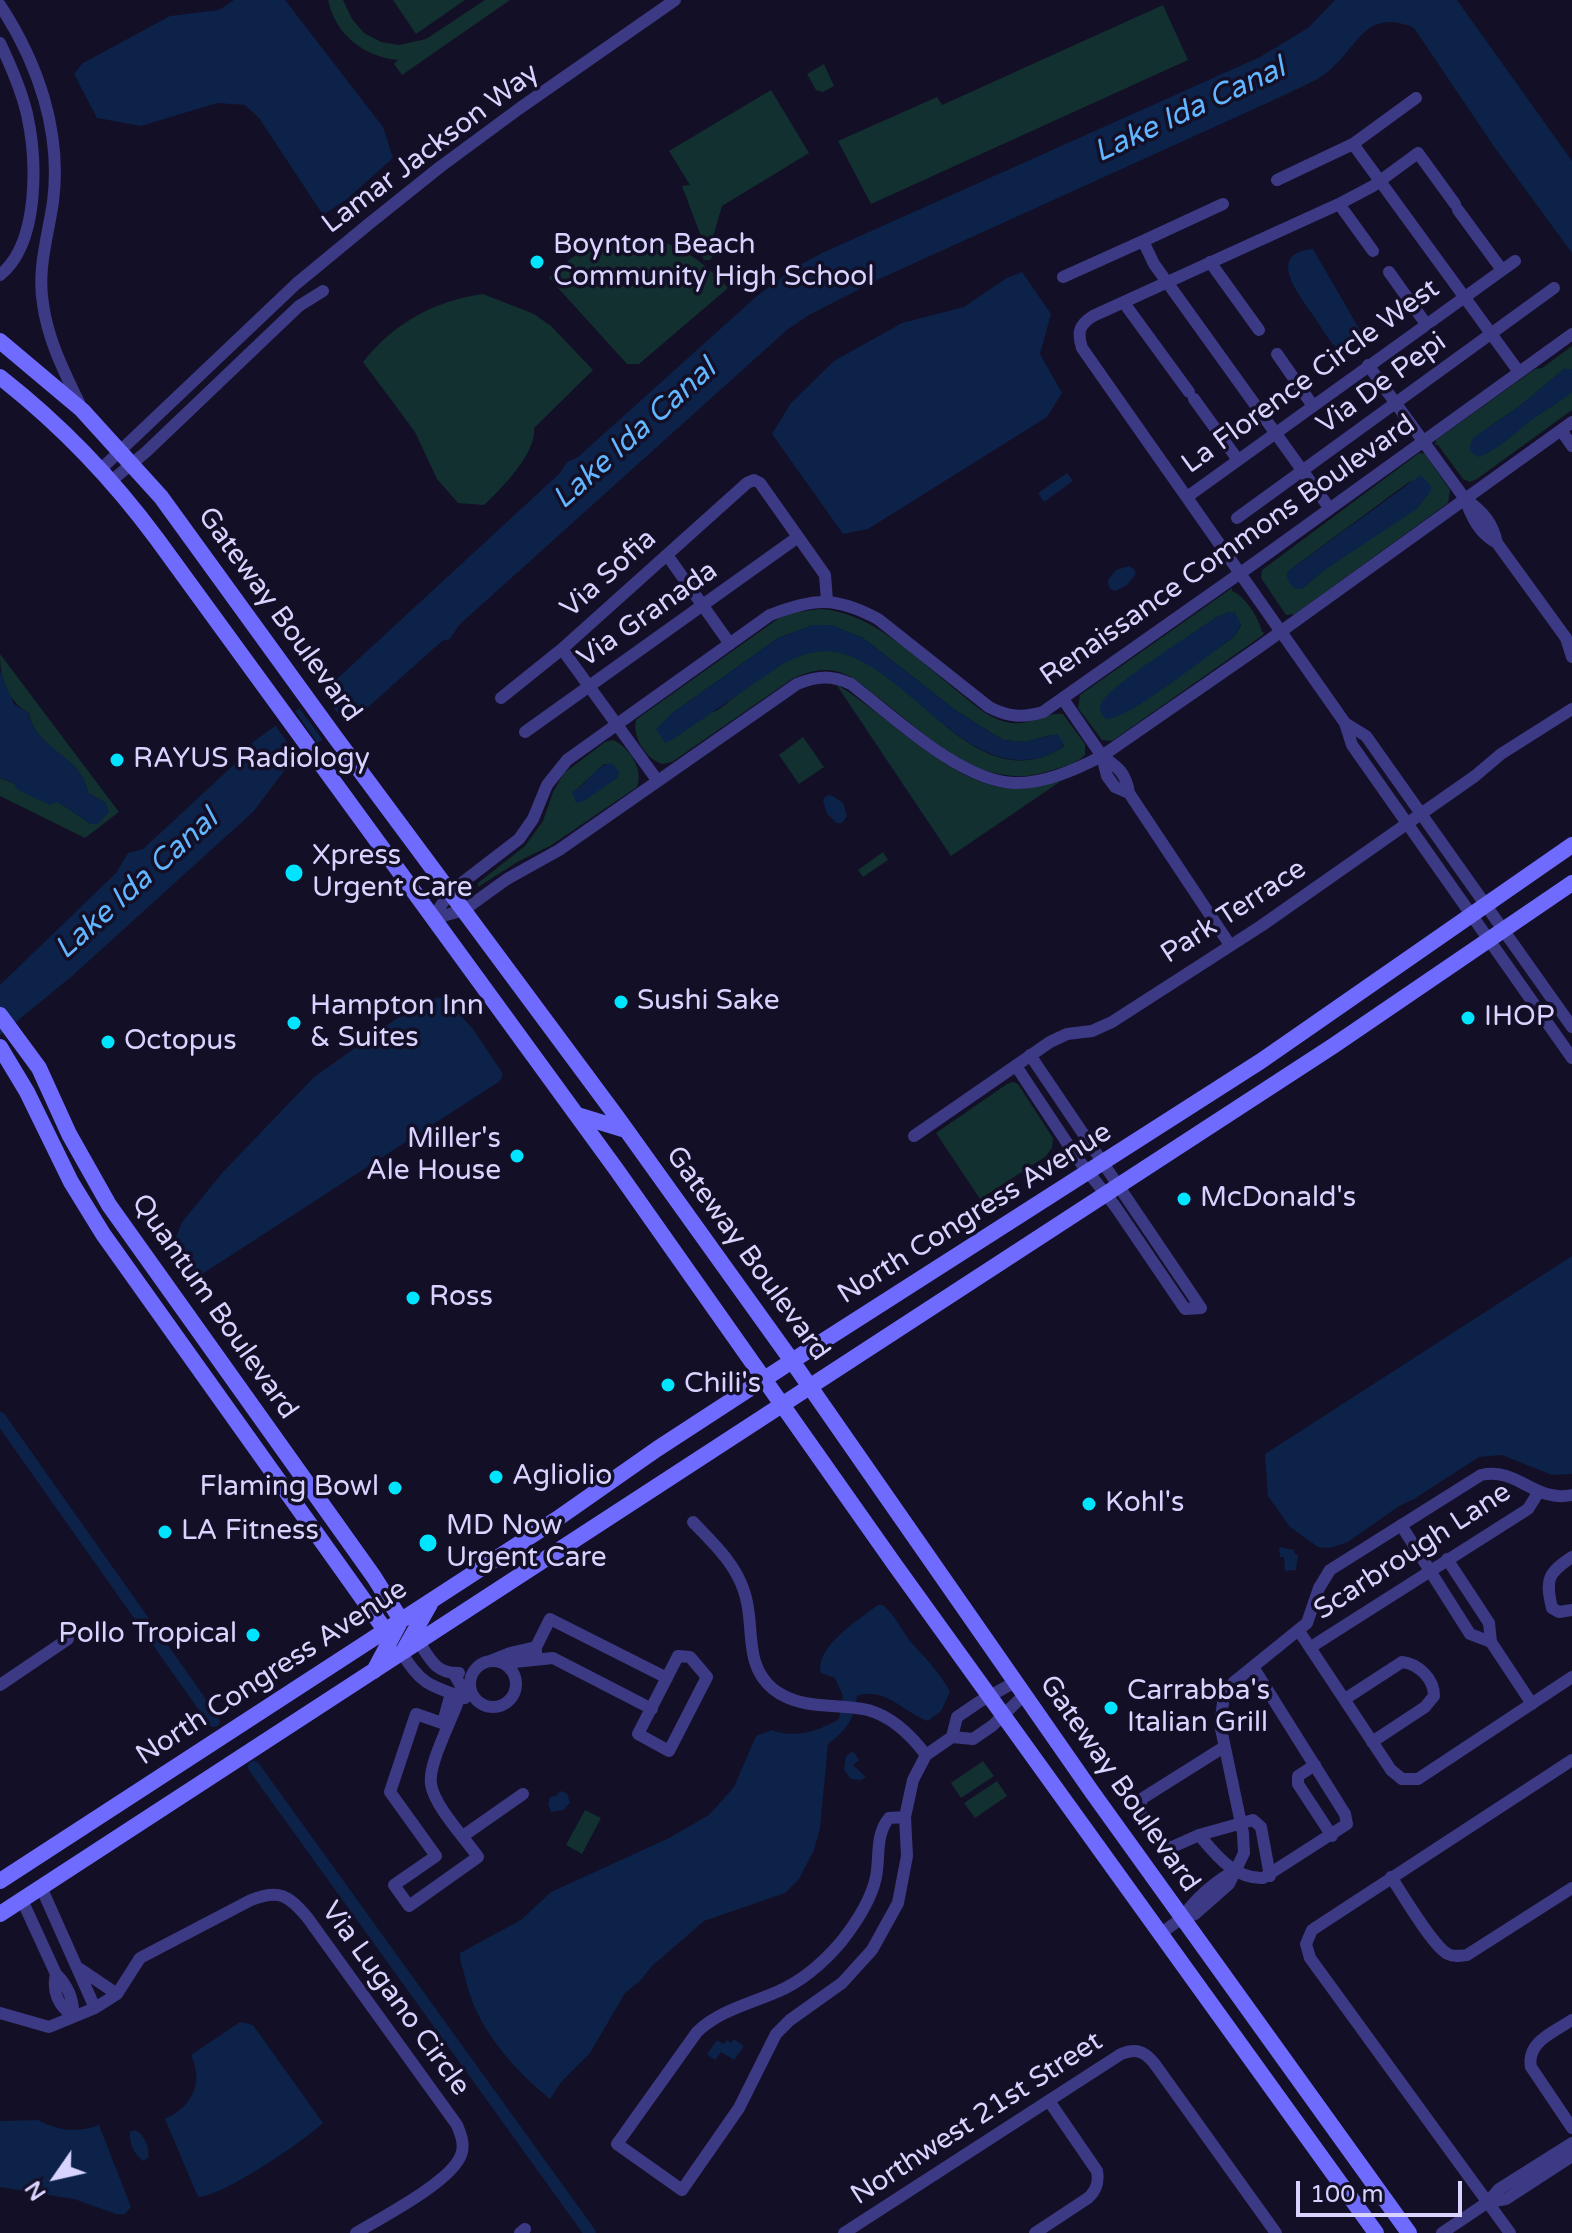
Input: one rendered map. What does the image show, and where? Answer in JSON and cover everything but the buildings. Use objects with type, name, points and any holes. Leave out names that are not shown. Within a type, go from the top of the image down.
[{"type":"main road","name":"Gateway Boulevard","points":[[0,341],[82,410],[161,497],[626,1130],[792,1361],[1182,1918],[1409,2233]]},
{"type":"main road","name":"Gateway Boulevard","points":[[0,377],[46,415],[106,475],[157,539],[577,1115],[1003,1716],[1376,2233]]},
{"type":"main road","name":"North Congress Avenue","points":[[0,1881],[792,1361],[1261,1061],[1572,845]]},
{"type":"main road","name":"North Congress Avenue","points":[[0,1914],[1113,1191],[1572,883]]},
{"type":"main road","name":"Quantum Boulevard","points":[[0,1015],[39,1068],[76,1146],[109,1205],[374,1577],[401,1620]]},
{"type":"main road","name":"Quantum Boulevard","points":[[2,1050],[27,1092],[71,1182],[109,1242],[385,1630]]},
{"type":"main road","points":[[577,1115],[626,1130]]},
{"type":"main road","points":[[402,1653],[433,1599]]},
{"type":"main road","points":[[373,1672],[401,1620]]},
{"type":"main road","points":[[22,1900],[32,1860]]},
{"type":"street","name":"Lamar Jackson Way","points":[[106,475],[120,449],[296,284],[440,167],[675,0]]},
{"type":"street","points":[[0,5],[36,72],[49,121],[53,146],[53,201],[41,270],[42,303],[52,344],[82,410]]},
{"type":"street","points":[[0,43],[12,67],[27,116],[33,178],[24,241],[14,260],[0,275]]},
{"type":"street","points":[[1277,180],[1353,144],[1416,98]]},
{"type":"street","points":[[1353,144],[1519,372]]},
{"type":"street","points":[[1502,270],[1418,153],[1381,180],[1339,204],[1093,316],[1082,324],[1078,334],[1082,348],[1345,723],[1352,745],[1470,914],[1497,935],[1549,993],[1572,1027]]},
{"type":"street","points":[[1063,277],[1223,204]]},
{"type":"street","points":[[1339,204],[1373,251]]},
{"type":"street","points":[[1143,241],[1167,283],[1330,509]]},
{"type":"street","name":"La Florence Circle West","points":[[1187,497],[1515,261]]},
{"type":"street","points":[[1210,262],[1259,330]]},
{"type":"street","points":[[1389,272],[1426,324]]},
{"type":"street","name":"Via De Pepi","points":[[1237,518],[1554,288]]},
{"type":"street","points":[[106,475],[132,463],[299,306],[323,291]]},
{"type":"street","points":[[1124,303],[1238,460]]},
{"type":"street","name":"Renaissance Commons Boulevard","points":[[432,919],[450,892],[519,839],[533,819],[547,785],[567,760],[770,615],[801,603],[827,601],[858,609],[878,619],[998,712],[1008,716],[1026,716],[1043,712],[1330,509],[1421,437],[1572,334]]},
{"type":"street","points":[[227,351],[240,364]]},
{"type":"street","points":[[1277,354],[1313,406]]},
{"type":"street","points":[[1368,365],[1465,499],[1472,518],[1485,536],[1497,543],[1569,639],[1572,657]]},
{"type":"street","points":[[432,919],[464,910],[507,879],[559,850],[797,684],[822,677],[841,679],[851,684],[954,763],[989,779],[1015,783],[1047,779],[1082,767],[1281,631],[1566,426],[1572,446]]},
{"type":"street","name":"Via Sofia","points":[[501,698],[562,649],[747,483],[754,480],[760,483],[798,537]]},
{"type":"street","points":[[798,537],[825,575],[827,601]]},
{"type":"street","name":"Via Granada","points":[[525,732],[798,537]]},
{"type":"street","points":[[667,555],[730,644]]},
{"type":"street","points":[[562,649],[657,780]]},
{"type":"street","points":[[1063,699],[1102,756],[1107,776],[1115,787],[1129,793],[1230,945]]},
{"type":"street","name":"Park Terrace","points":[[914,1136],[1060,1036],[1103,1027],[1286,909],[1501,754],[1572,709]]},
{"type":"street","points":[[1345,723],[1366,736],[1485,904],[1497,935],[1534,1003],[1572,1058]]},
{"type":"street","points":[[1534,1003],[1549,993]]},
{"type":"street","points":[[1030,1055],[1095,1169]]},
{"type":"street","points":[[1016,1066],[1113,1191],[1201,1308],[1185,1309],[1113,1191]]},
{"type":"street","points":[[1160,1934],[1182,1918],[1223,1877],[1236,1870],[1244,1853],[1241,1823],[1220,1724],[1221,1704],[1234,1682],[1299,1631],[1310,1618],[1319,1588],[1330,1570],[1481,1475],[1505,1474],[1538,1493],[1556,1497],[1572,1495]]},
{"type":"street","name":"Scarbrough Lane","points":[[1311,1647],[1528,1509],[1538,1493]]},
{"type":"street","points":[[693,1522],[732,1566],[740,1580],[746,1595],[750,1645],[764,1678],[772,1688],[808,1703],[872,1711],[906,1731],[926,1755]]},
{"type":"street","points":[[1401,1525],[1470,1634],[1491,1642]]},
{"type":"street","points":[[1572,1557],[1556,1568],[1548,1581],[1552,1608],[1559,1612],[1572,1610]]},
{"type":"street","points":[[1447,1559],[1489,1623],[1491,1642],[1532,1704]]},
{"type":"street","points":[[510,1669],[514,1662],[536,1652],[550,1619],[667,1678]]},
{"type":"street","points":[[1299,1631],[1396,1776],[1410,1780],[1418,1779],[1572,1677]]},
{"type":"street","points":[[0,1685],[68,1639]]},
{"type":"street","points":[[419,1642],[435,1667],[454,1674],[510,1653],[536,1652],[652,1709]]},
{"type":"street","points":[[402,1653],[415,1674],[425,1683],[493,1707],[512,1697],[516,1683],[510,1669],[504,1664],[490,1661]]},
{"type":"street","points":[[678,1656],[690,1657],[707,1677],[669,1751],[638,1734],[667,1678],[678,1656]]},
{"type":"street","points":[[1345,1699],[1402,1662],[1414,1665],[1433,1684],[1434,1696],[1425,1707],[1372,1742]]},
{"type":"street","points":[[477,1667],[470,1685],[480,1703]]},
{"type":"street","points":[[1199,1835],[1223,1864],[1255,1879],[1270,1876],[1332,1836],[1344,1828],[1347,1819],[1253,1667]]},
{"type":"street","points":[[436,1856],[394,1885],[409,1906],[478,1857],[432,1788],[431,1772],[448,1725],[445,1715],[461,1686],[454,1674]]},
{"type":"street","points":[[952,1737],[957,1717],[989,1696],[1020,1688]]},
{"type":"street","points":[[905,1817],[889,1818],[881,1828],[876,1879],[866,1905],[840,1943],[796,1983],[707,2022],[617,2144],[682,2190],[739,2108],[776,2034],[790,2020],[842,1983],[872,1950],[898,1903],[907,1856],[905,1817],[913,1780],[926,1755],[952,1737],[973,1739],[1003,1716],[1020,1688]]},
{"type":"street","points":[[448,1725],[416,1714],[390,1792],[451,1877]]},
{"type":"street","points":[[1224,1747],[1143,1798],[1138,1805],[1141,1814],[1164,1846],[1177,1846],[1199,1835],[1253,1820],[1261,1827],[1270,1876]]},
{"type":"street","points":[[1510,2233],[1310,1958],[1306,1944],[1312,1930],[1572,1760]]},
{"type":"street","points":[[1315,1765],[1298,1776],[1298,1784],[1332,1836]]},
{"type":"street","points":[[463,1836],[523,1794]]},
{"type":"street","points":[[1391,1877],[1445,1952],[1452,1956],[1467,1955],[1572,1888]]},
{"type":"street","points":[[41,1887],[75,1967],[117,1994]]},
{"type":"street","name":"Via Lugano Circle","points":[[0,2013],[49,2027],[95,2008],[117,1994],[140,1958],[251,1900],[276,1893],[298,1907],[457,2125],[463,2147],[458,2162],[447,2176],[356,2233]]},
{"type":"street","points":[[22,1900],[56,1974],[53,1986],[63,2009],[73,2016]]},
{"type":"street","points":[[79,1968],[95,2008]]},
{"type":"street","points":[[1572,2020],[1540,2040],[1531,2052],[1531,2067],[1572,2128]]},
{"type":"street","name":"Northwest 21st Street","points":[[844,2233],[1121,2054],[1139,2050],[1154,2063],[1276,2233]]},
{"type":"street","points":[[1035,2233],[1094,2193],[1098,2178],[1097,2171],[1049,2101]]},
{"type":"street","points":[[1442,2233],[1488,2202],[1499,2189],[1572,2143]]},
{"type":"street","points":[[1488,2202],[1506,2199],[1572,2156]]},
{"type":"green space","points":[[328,0],[343,0],[352,19],[364,33],[381,42],[399,45],[426,39],[485,0],[510,0],[402,75],[394,64],[398,60],[363,49],[344,33]]},
{"type":"green space","points":[[393,0],[465,0],[416,34]]},
{"type":"green space","points":[[1163,5],[1188,60],[871,204],[838,141],[937,97],[942,105]]},
{"type":"green space","points":[[824,64],[834,86],[823,92],[816,90],[807,74]]},
{"type":"green space","points":[[771,90],[809,153],[722,206],[710,247],[713,256],[710,260],[704,260],[701,255],[705,247],[682,186],[690,185],[669,151]]},
{"type":"green space","points":[[633,236],[661,241],[686,252],[728,288],[639,364],[627,364],[549,278],[586,249]]},
{"type":"green space","points":[[483,294],[534,314],[551,326],[593,370],[534,428],[524,459],[484,505],[458,503],[437,479],[415,432],[363,362],[388,336],[416,316],[448,302]]},
{"type":"green space","points":[[1572,346],[1572,369],[1564,369],[1489,427],[1540,414],[1572,392],[1572,410],[1477,479],[1470,482],[1463,479],[1435,445],[1436,440]]},
{"type":"green space","points":[[1419,453],[1425,454],[1450,490],[1448,503],[1295,614],[1286,615],[1261,578],[1262,570]],"holes":[[[1413,479],[1302,589],[1287,572]]]},
{"type":"green space","points":[[1232,588],[1251,608],[1264,632],[1112,741],[1102,740],[1078,708],[1080,695]],"holes":[[[1234,612],[1241,625],[1234,637],[1135,707],[1124,682],[1215,618]]]},
{"type":"green space","points":[[820,609],[859,619],[913,654],[978,708],[997,719],[1017,723],[1063,714],[1085,744],[1085,755],[1061,768],[1022,776],[999,774],[977,767],[936,743],[855,680],[839,672],[821,670],[792,679],[672,762],[662,764],[651,757],[638,740],[636,720],[779,618]],"holes":[[[813,625],[831,625],[863,638],[958,712],[1003,740],[1025,742],[1052,735],[1064,745],[1031,760],[1001,758],[974,746],[948,728],[869,665],[842,653],[827,651],[812,652],[784,663],[716,711],[671,714],[778,638]]]},
{"type":"green space","points":[[0,654],[119,812],[85,838],[0,796],[0,778],[58,802],[91,824],[106,803],[88,793],[77,770],[40,735],[29,713],[10,695],[1,672]]},
{"type":"green space","points":[[836,684],[940,760],[984,783],[1020,788],[1061,781],[951,856]]},
{"type":"green space","points":[[803,737],[824,767],[799,784],[779,755]]},
{"type":"green space","points":[[613,740],[629,753],[637,766],[637,787],[550,846],[478,887],[478,883],[525,846],[543,821],[553,792],[564,773],[605,742]],"holes":[[[604,764],[613,765],[619,772],[617,778],[580,802],[575,791]]]},
{"type":"green space","points":[[883,852],[888,860],[863,877],[858,870]]},
{"type":"green space","points":[[1013,1082],[1018,1084],[1053,1138],[1052,1148],[1045,1157],[980,1199],[936,1133]]},
{"type":"green space","points":[[983,1761],[994,1776],[961,1798],[951,1783]]},
{"type":"green space","points":[[997,1781],[1007,1796],[975,1818],[964,1803]]},
{"type":"green space","points":[[585,1810],[601,1818],[582,1854],[566,1845]]},
{"type":"water","points":[[234,0],[285,0],[383,127],[393,158],[346,200],[323,215],[259,118],[245,105],[217,103],[141,126],[97,118],[74,74],[83,63],[170,16],[219,10]]},
{"type":"water","name":"Lake Ida Canal","points":[[1335,0],[1457,0],[1572,161],[1572,253],[1495,148],[1414,28],[1386,22],[1375,25],[1332,68],[1311,82],[875,281],[788,329],[459,625],[450,639],[442,641],[367,708],[290,763],[253,812],[71,977],[0,1035],[0,985],[116,873],[128,853],[143,849],[238,761],[253,742],[326,689],[560,473],[567,462],[578,457],[757,296],[793,269],[822,253],[1260,57],[1308,28]]},
{"type":"water","points":[[1313,249],[1361,332],[1339,351],[1300,297],[1290,276],[1288,266],[1291,258],[1299,252]]},
{"type":"water","points":[[1022,272],[1051,314],[1040,354],[1062,393],[1047,417],[868,529],[843,534],[772,434],[791,403],[834,361],[902,323],[964,307],[1005,279]]},
{"type":"water","points":[[1564,369],[1572,369],[1572,392],[1495,449],[1478,457],[1473,454],[1469,448],[1473,438],[1521,405]]},
{"type":"water","points":[[1067,473],[1073,481],[1044,502],[1038,493]]},
{"type":"water","points":[[1421,475],[1431,486],[1431,491],[1417,509],[1326,569],[1302,589],[1290,584],[1287,572]]},
{"type":"water","points":[[1129,566],[1136,574],[1127,585],[1115,591],[1109,588],[1108,580],[1116,570]]},
{"type":"water","points":[[1234,612],[1241,624],[1234,637],[1132,709],[1117,716],[1104,717],[1100,709],[1102,702],[1121,683],[1215,618]]},
{"type":"water","points":[[813,625],[831,625],[863,638],[958,712],[1003,740],[1025,742],[1057,734],[1063,741],[1062,748],[1032,759],[1003,758],[975,746],[871,667],[844,654],[828,651],[805,654],[784,663],[665,743],[656,729],[671,714],[778,638]]},
{"type":"water","points":[[0,671],[14,704],[29,713],[39,735],[77,769],[88,793],[106,803],[109,812],[98,824],[91,824],[58,802],[50,805],[18,790],[13,783],[0,778]]},
{"type":"water","points":[[612,763],[619,772],[617,778],[584,801],[576,803],[572,792],[601,767]]},
{"type":"water","points":[[831,795],[843,803],[847,816],[842,823],[837,823],[827,814],[823,800]]},
{"type":"water","points":[[444,997],[473,1029],[503,1074],[500,1081],[196,1278],[181,1276],[168,1257],[182,1222],[223,1172],[314,1077],[423,1000]]},
{"type":"water","points":[[1572,1256],[1572,1474],[1552,1475],[1502,1455],[1479,1457],[1399,1506],[1348,1542],[1330,1548],[1318,1547],[1290,1527],[1268,1496],[1265,1454]]},
{"type":"water","points":[[1279,1547],[1294,1550],[1298,1555],[1296,1570],[1285,1571],[1284,1557],[1280,1557]]},
{"type":"water","points":[[878,1605],[883,1605],[891,1613],[946,1684],[950,1692],[941,1711],[928,1721],[885,1697],[857,1696],[848,1723],[828,1744],[820,1828],[814,1850],[799,1879],[785,1893],[704,1921],[652,1966],[625,1993],[590,2053],[561,2082],[550,2099],[509,2060],[486,2029],[470,1995],[460,1953],[521,1920],[551,1892],[669,1838],[709,1815],[734,1787],[756,1736],[772,1730],[789,1734],[806,1732],[839,1719],[843,1696],[835,1678],[821,1673],[824,1654],[840,1635]]},
{"type":"water","points":[[853,1751],[859,1760],[853,1765],[866,1777],[861,1780],[851,1779],[844,1770],[846,1756]]},
{"type":"water","points":[[560,1791],[567,1793],[570,1803],[563,1810],[551,1812],[548,1804],[550,1797]]},
{"type":"water","points":[[240,2022],[253,2025],[323,2123],[243,2178],[209,2195],[198,2197],[165,2119],[182,2108],[193,2093],[196,2075],[191,2055]]},
{"type":"water","points":[[734,2039],[744,2046],[734,2060],[721,2052],[715,2060],[707,2054],[717,2040],[724,2044]]},
{"type":"water","points":[[38,2120],[68,2130],[99,2125],[131,2207],[125,2214],[116,2214],[74,2199],[0,2187],[0,2121]]},
{"type":"water","points":[[135,2130],[142,2135],[147,2146],[148,2158],[143,2161],[131,2144],[130,2132]]},
{"type":"pier","points":[[320,688],[347,727],[325,743],[297,705]]},
{"type":"pier","points":[[293,708],[320,747],[300,761],[273,722]]},
{"type":"waterway","points":[[0,1418],[214,1721]]},
{"type":"waterway","points":[[254,1767],[590,2233]]},
{"type":"place","name":"Boynton Beach Community High School","points":[[537,262]]},
{"type":"place","name":"RAYUS Radiology","points":[[117,760]]},
{"type":"place","name":"Xpress Urgent Care","points":[[294,873]]},
{"type":"place","name":"Sushi Sake","points":[[621,1002]]},
{"type":"place","name":"IHOP","points":[[1468,1018]]},
{"type":"place","name":"Hampton Inn & Suites","points":[[294,1023]]},
{"type":"place","name":"Octopus","points":[[108,1042]]},
{"type":"place","name":"Miller's Ale House","points":[[517,1156]]},
{"type":"place","name":"McDonald's","points":[[1184,1199]]},
{"type":"place","name":"Ross","points":[[413,1298]]},
{"type":"place","name":"Chili's","points":[[668,1385]]},
{"type":"place","name":"Agliolio","points":[[496,1477]]},
{"type":"place","name":"Flaming Bowl","points":[[395,1488]]},
{"type":"place","name":"Kohl's","points":[[1089,1504]]},
{"type":"place","name":"LA Fitness","points":[[165,1532]]},
{"type":"place","name":"MD Now Urgent Care","points":[[428,1543]]},
{"type":"place","name":"Pollo Tropical","points":[[253,1635]]},
{"type":"place","name":"Carrabba's Italian Grill","points":[[1111,1708]]}]
